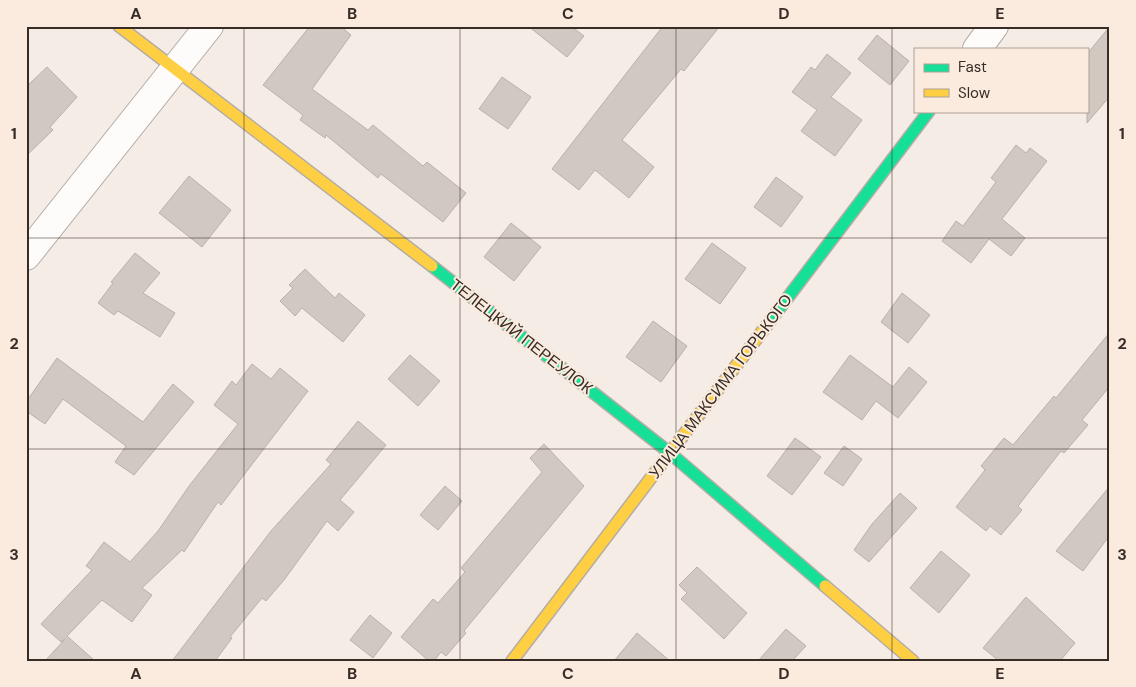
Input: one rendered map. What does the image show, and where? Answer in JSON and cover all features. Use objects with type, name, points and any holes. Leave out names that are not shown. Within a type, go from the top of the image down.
[{"type":"street","name":"ТЕЛЕЦКИЙ ПЕРЕУЛОК","points":[[119,26],[426,261],[670,453],[913,661]]},
{"type":"street","points":[[26,256],[209,26]]},
{"type":"street","points":[[977,48],[994,26]]},
{"type":"street","name":"УЛИЦА МАКСИМА ГОРЬКОГО","points":[[512,661],[928,112]]},
{"type":"building","points":[[310,26],[340,26],[351,35],[312,89],[368,130],[373,125],[423,166],[427,162],[466,193],[443,222],[381,174],[378,178],[326,135],[325,138],[300,120],[303,115],[263,85]]},
{"type":"building","points":[[528,26],[571,26],[584,36],[567,57]]},
{"type":"building","points":[[663,26],[720,26],[684,71],[681,69],[622,140],[654,167],[629,198],[595,170],[579,190],[552,169]]},
{"type":"building","points":[[1110,26],[1110,96],[1087,123],[1088,112],[1088,53]]},
{"type":"building","points":[[877,35],[909,61],[890,85],[858,59]]},
{"type":"building","points":[[827,54],[851,73],[831,97],[862,120],[835,156],[801,131],[817,110],[792,92],[811,67],[815,70]]},
{"type":"building","points":[[47,67],[77,97],[50,127],[53,130],[26,156],[26,87]]},
{"type":"building","points":[[502,77],[531,97],[508,129],[479,109]]},
{"type":"building","points":[[1016,145],[1026,153],[1030,148],[1047,161],[1002,219],[1025,238],[1011,256],[989,239],[971,263],[942,241],[956,221],[963,226],[996,182],[991,178]]},
{"type":"building","points":[[189,176],[231,210],[202,247],[159,213]]},
{"type":"building","points":[[776,177],[803,197],[781,227],[754,207]]},
{"type":"building","points":[[511,223],[541,247],[514,281],[484,257]]},
{"type":"building","points":[[712,243],[746,268],[720,304],[685,279]]},
{"type":"building","points":[[135,253],[160,273],[143,293],[175,313],[160,337],[118,311],[114,315],[98,303],[113,283],[111,282]]},
{"type":"building","points":[[305,269],[335,298],[339,293],[365,315],[343,342],[302,308],[295,316],[280,301],[293,288],[289,285]]},
{"type":"building","points":[[902,293],[930,315],[908,343],[881,322]]},
{"type":"building","points":[[653,321],[687,346],[661,382],[626,357]]},
{"type":"building","points":[[1110,332],[1110,386],[1082,420],[1088,425],[1064,453],[1061,451],[1018,506],[1022,510],[1001,535],[990,526],[986,531],[956,507],[985,470],[981,466],[1004,438],[1013,445],[1054,396],[1056,398]]},
{"type":"building","points":[[410,355],[440,381],[418,406],[388,379]]},
{"type":"building","points":[[850,355],[893,387],[909,367],[927,382],[898,418],[876,401],[862,420],[823,392]]},
{"type":"building","points":[[57,358],[143,422],[173,384],[194,402],[134,475],[115,462],[126,446],[63,399],[45,424],[26,411],[26,402]]},
{"type":"building","points":[[252,364],[271,379],[280,368],[308,391],[221,505],[218,502],[184,552],[182,550],[142,588],[152,595],[132,622],[102,600],[67,636],[95,661],[45,661],[65,639],[61,642],[41,624],[92,570],[86,566],[104,542],[130,562],[158,531],[189,486],[238,424],[214,405],[232,381],[236,385]]},
{"type":"building","points":[[358,421],[386,445],[340,500],[354,512],[338,531],[327,521],[284,580],[266,601],[262,598],[230,637],[232,638],[215,661],[172,661],[271,531],[331,464],[326,460]]},
{"type":"building","points":[[795,438],[821,457],[792,495],[767,476]]},
{"type":"building","points":[[544,444],[584,486],[464,631],[466,633],[446,656],[441,652],[434,661],[429,661],[401,637],[433,599],[438,603],[465,572],[461,568],[542,472],[530,458]]},
{"type":"building","points":[[844,446],[862,459],[843,486],[824,473]]},
{"type":"building","points":[[445,486],[462,501],[438,530],[420,515]]},
{"type":"building","points":[[1110,486],[1110,535],[1083,571],[1056,551]]},
{"type":"building","points":[[900,493],[917,508],[869,562],[854,550],[872,524]]},
{"type":"building","points":[[941,551],[970,575],[939,613],[910,588]]},
{"type":"building","points":[[697,567],[747,613],[724,639],[681,599],[687,593],[679,585]]},
{"type":"building","points":[[1026,597],[1075,643],[1060,661],[999,661],[983,648]]},
{"type":"building","points":[[370,615],[392,633],[373,658],[350,640]]},
{"type":"building","points":[[786,629],[806,646],[792,661],[758,661]]},
{"type":"building","points":[[637,633],[670,661],[614,661]]},
{"type":"traffic: fast","points":[[767,325],[928,112]]},
{"type":"traffic: fast","points":[[432,266],[670,453],[825,586]]},
{"type":"traffic: slow","points":[[119,26],[432,266]]},
{"type":"traffic: slow","points":[[512,661],[767,325]]},
{"type":"traffic: slow","points":[[825,586],[913,661]]}]
